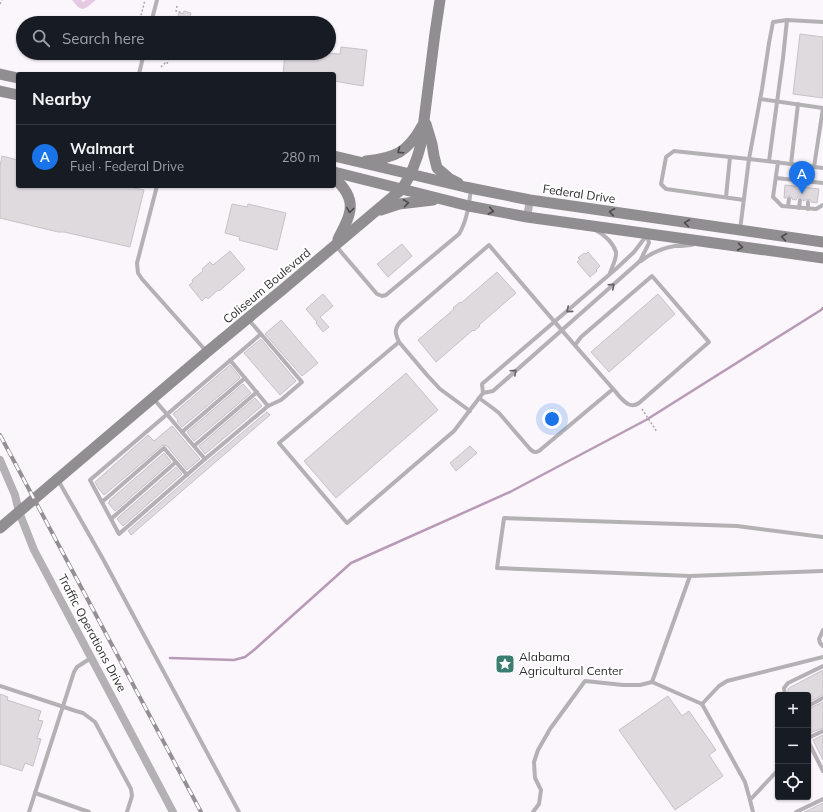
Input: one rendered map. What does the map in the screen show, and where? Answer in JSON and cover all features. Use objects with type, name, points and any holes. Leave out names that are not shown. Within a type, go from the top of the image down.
[{"type":"main road","name":"Coliseum Boulevard","points":[[0,528],[402,189],[410,175],[421,144],[425,122],[439,0]]},
{"type":"main road","points":[[0,74],[16,78]]},
{"type":"main road","points":[[0,90],[16,94]]},
{"type":"main road","points":[[357,162],[384,159],[400,152],[416,138],[425,122]]},
{"type":"main road","points":[[425,122],[432,144],[437,168],[450,179],[468,188]]},
{"type":"main road","name":"Federal Drive","points":[[336,157],[468,188],[530,200],[823,242]]},
{"type":"main road","points":[[336,172],[439,199],[527,218],[823,258]]},
{"type":"main road","points":[[336,180],[345,189],[350,201],[351,212],[336,245]]},
{"type":"main road","points":[[375,212],[399,204],[439,199]]},
{"type":"main road","points":[[647,234],[650,218]]},
{"type":"street","points":[[527,218],[530,200]]},
{"type":"street","name":"Traffic Operations Drive","points":[[0,460],[15,495],[18,512],[34,550],[173,812]]},
{"type":"lane","points":[[154,16],[157,0]]},
{"type":"lane","points":[[769,161],[787,20]]},
{"type":"lane","points":[[740,230],[749,159],[768,43],[773,22],[787,20],[823,22]]},
{"type":"lane","points":[[139,72],[142,60]]},
{"type":"lane","points":[[760,99],[823,108],[814,167]]},
{"type":"lane","points":[[791,164],[798,104]]},
{"type":"lane","points":[[744,200],[666,189],[661,184],[666,157],[674,151],[823,168]]},
{"type":"lane","points":[[726,197],[730,157]]},
{"type":"lane","points":[[778,162],[773,198],[782,206],[816,209],[823,205]]},
{"type":"lane","points":[[776,178],[823,183]]},
{"type":"lane","points":[[790,185],[791,180]]},
{"type":"lane","points":[[801,187],[803,181]]},
{"type":"lane","points":[[810,188],[811,182]]},
{"type":"lane","points":[[156,188],[137,263],[138,273],[207,352]]},
{"type":"lane","points":[[336,245],[377,294],[382,296],[386,295],[459,234],[463,227],[469,206],[468,188]]},
{"type":"lane","points":[[788,206],[789,199]]},
{"type":"lane","points":[[799,208],[800,200]]},
{"type":"lane","points":[[808,202],[808,208]]},
{"type":"lane","points":[[587,226],[602,233],[611,242],[616,252],[615,260],[609,275]]},
{"type":"lane","points":[[640,261],[649,243],[647,234]]},
{"type":"lane","points":[[483,394],[482,384],[609,275],[634,252],[647,234]]},
{"type":"lane","points":[[399,342],[279,443],[347,523],[454,431],[483,394],[493,391],[640,261],[650,254],[660,250],[701,242]]},
{"type":"lane","points":[[470,411],[440,389],[427,376],[399,342],[395,334],[396,327],[400,322],[489,245],[555,322],[613,389],[628,404],[636,405],[709,342],[652,276],[581,337],[575,345]]},
{"type":"lane","points":[[248,318],[302,382],[281,400],[268,406],[204,459],[119,534],[90,480],[261,334]]},
{"type":"lane","points":[[230,360],[268,406]]},
{"type":"lane","points":[[182,432],[245,378]]},
{"type":"lane","points":[[479,398],[494,408],[530,449],[533,452],[536,452],[613,389]]},
{"type":"lane","points":[[194,446],[257,392]]},
{"type":"lane","points":[[153,398],[204,459]]},
{"type":"lane","points":[[102,502],[164,448],[187,475]]},
{"type":"lane","points":[[111,519],[176,462]]},
{"type":"lane","points":[[58,479],[103,559],[239,812]]},
{"type":"lane","points":[[823,537],[737,526],[504,518],[497,568],[690,576],[823,571]]},
{"type":"lane","points":[[652,682],[690,576]]},
{"type":"lane","points":[[823,630],[819,639],[823,646]]},
{"type":"lane","points":[[702,704],[719,686],[727,681],[823,657]]},
{"type":"lane","points":[[29,812],[72,676],[77,667],[91,658]]},
{"type":"lane","points":[[785,692],[784,688],[788,683],[823,666]]},
{"type":"lane","points":[[533,812],[539,804],[541,790],[535,778],[534,762],[538,750],[550,729],[585,681],[623,685],[640,685],[652,682],[702,704],[746,782],[753,812]]},
{"type":"lane","points":[[0,686],[83,713],[95,722],[131,789],[132,796],[127,812]]},
{"type":"lane","points":[[811,704],[823,698]]},
{"type":"lane","points":[[811,737],[823,731]]},
{"type":"lane","points":[[811,747],[823,771]]},
{"type":"lane","points":[[750,800],[775,773]]},
{"type":"lane","points":[[35,793],[89,812]]},
{"type":"lane","points":[[796,812],[823,799]]},
{"type":"path","points":[[0,4],[2,0]]},
{"type":"path","points":[[141,16],[145,0]]},
{"type":"path","points":[[177,6],[176,11],[183,13]]},
{"type":"path","points":[[160,67],[165,63],[167,64],[168,60]]},
{"type":"path","points":[[645,412],[657,432]]},
{"type":"shaded area","points":[[72,0],[81,0],[83,2],[86,0],[96,0],[86,8],[82,9]]},
{"type":"building","points":[[184,11],[191,13],[190,16],[178,16],[179,13],[183,14]]},
{"type":"building","points":[[800,34],[823,37],[823,98],[793,94]]},
{"type":"building","points":[[341,47],[367,50],[363,86],[336,81],[336,72],[283,72],[284,60],[336,60],[336,54],[340,54]]},
{"type":"building","points":[[2,156],[16,160],[16,188],[135,188],[144,190],[130,247],[0,218],[0,166]]},
{"type":"building","points":[[785,185],[819,189],[817,203],[811,202],[811,200],[808,199],[803,201],[803,198],[801,197],[798,197],[796,200],[789,196],[784,198]]},
{"type":"building","points":[[232,204],[247,207],[248,204],[286,213],[277,250],[239,240],[240,237],[225,233]]},
{"type":"building","points":[[402,244],[412,256],[388,277],[377,264]]},
{"type":"building","points":[[230,251],[245,269],[219,291],[218,290],[208,299],[206,297],[202,301],[189,285],[210,262],[213,265]]},
{"type":"building","points":[[588,252],[600,266],[590,277],[577,262],[580,259],[578,258],[584,253],[586,254]]},
{"type":"building","points":[[497,272],[516,293],[479,325],[480,326],[474,331],[473,330],[436,362],[418,340],[454,309],[453,308]]},
{"type":"building","points":[[323,294],[333,306],[320,317],[329,327],[323,332],[306,309]]},
{"type":"building","points":[[658,294],[675,314],[609,372],[591,352]]},
{"type":"building","points":[[281,320],[318,363],[302,376],[265,334]]},
{"type":"building","points":[[261,339],[296,381],[280,395],[244,353]]},
{"type":"building","points":[[230,365],[240,377],[239,379],[182,427],[173,414]]},
{"type":"building","points":[[406,373],[438,410],[336,498],[304,461]]},
{"type":"building","points":[[243,384],[251,393],[194,441],[187,432]]},
{"type":"building","points":[[255,398],[262,406],[205,454],[199,446]]},
{"type":"building","points":[[267,412],[270,415],[131,535],[128,531]]},
{"type":"building","points":[[172,426],[200,459],[187,470],[167,446],[163,445],[104,495],[95,482],[148,435],[154,441]]},
{"type":"building","points":[[470,446],[477,453],[456,471],[450,463]]},
{"type":"building","points":[[164,453],[171,462],[115,511],[108,503],[110,502],[109,501]]},
{"type":"building","points":[[176,467],[182,474],[123,526],[117,519]]},
{"type":"building","points":[[823,670],[823,695],[811,701],[811,692],[788,692],[789,688]]},
{"type":"building","points":[[0,694],[8,697],[7,700],[41,711],[38,720],[43,721],[37,738],[41,739],[33,766],[25,763],[22,771],[0,764]]},
{"type":"building","points":[[668,696],[682,716],[689,711],[716,750],[709,755],[723,776],[675,810],[619,730]]},
{"type":"building","points":[[823,702],[823,728],[811,733],[811,728],[811,708]]},
{"type":"building","points":[[823,735],[823,760],[813,740]]},
{"type":"building","points":[[823,803],[823,812],[804,812],[809,810]]},
{"type":"waterway","points":[[170,658],[234,660],[245,657],[351,563],[510,492],[646,420],[823,308]]},
{"type":"railway","points":[[0,435],[201,812]]},
{"type":"place","name":"Walmart","points":[[802,194]]},
{"type":"place","name":"Alabama Agricultural Center","points":[[505,664]]}]
